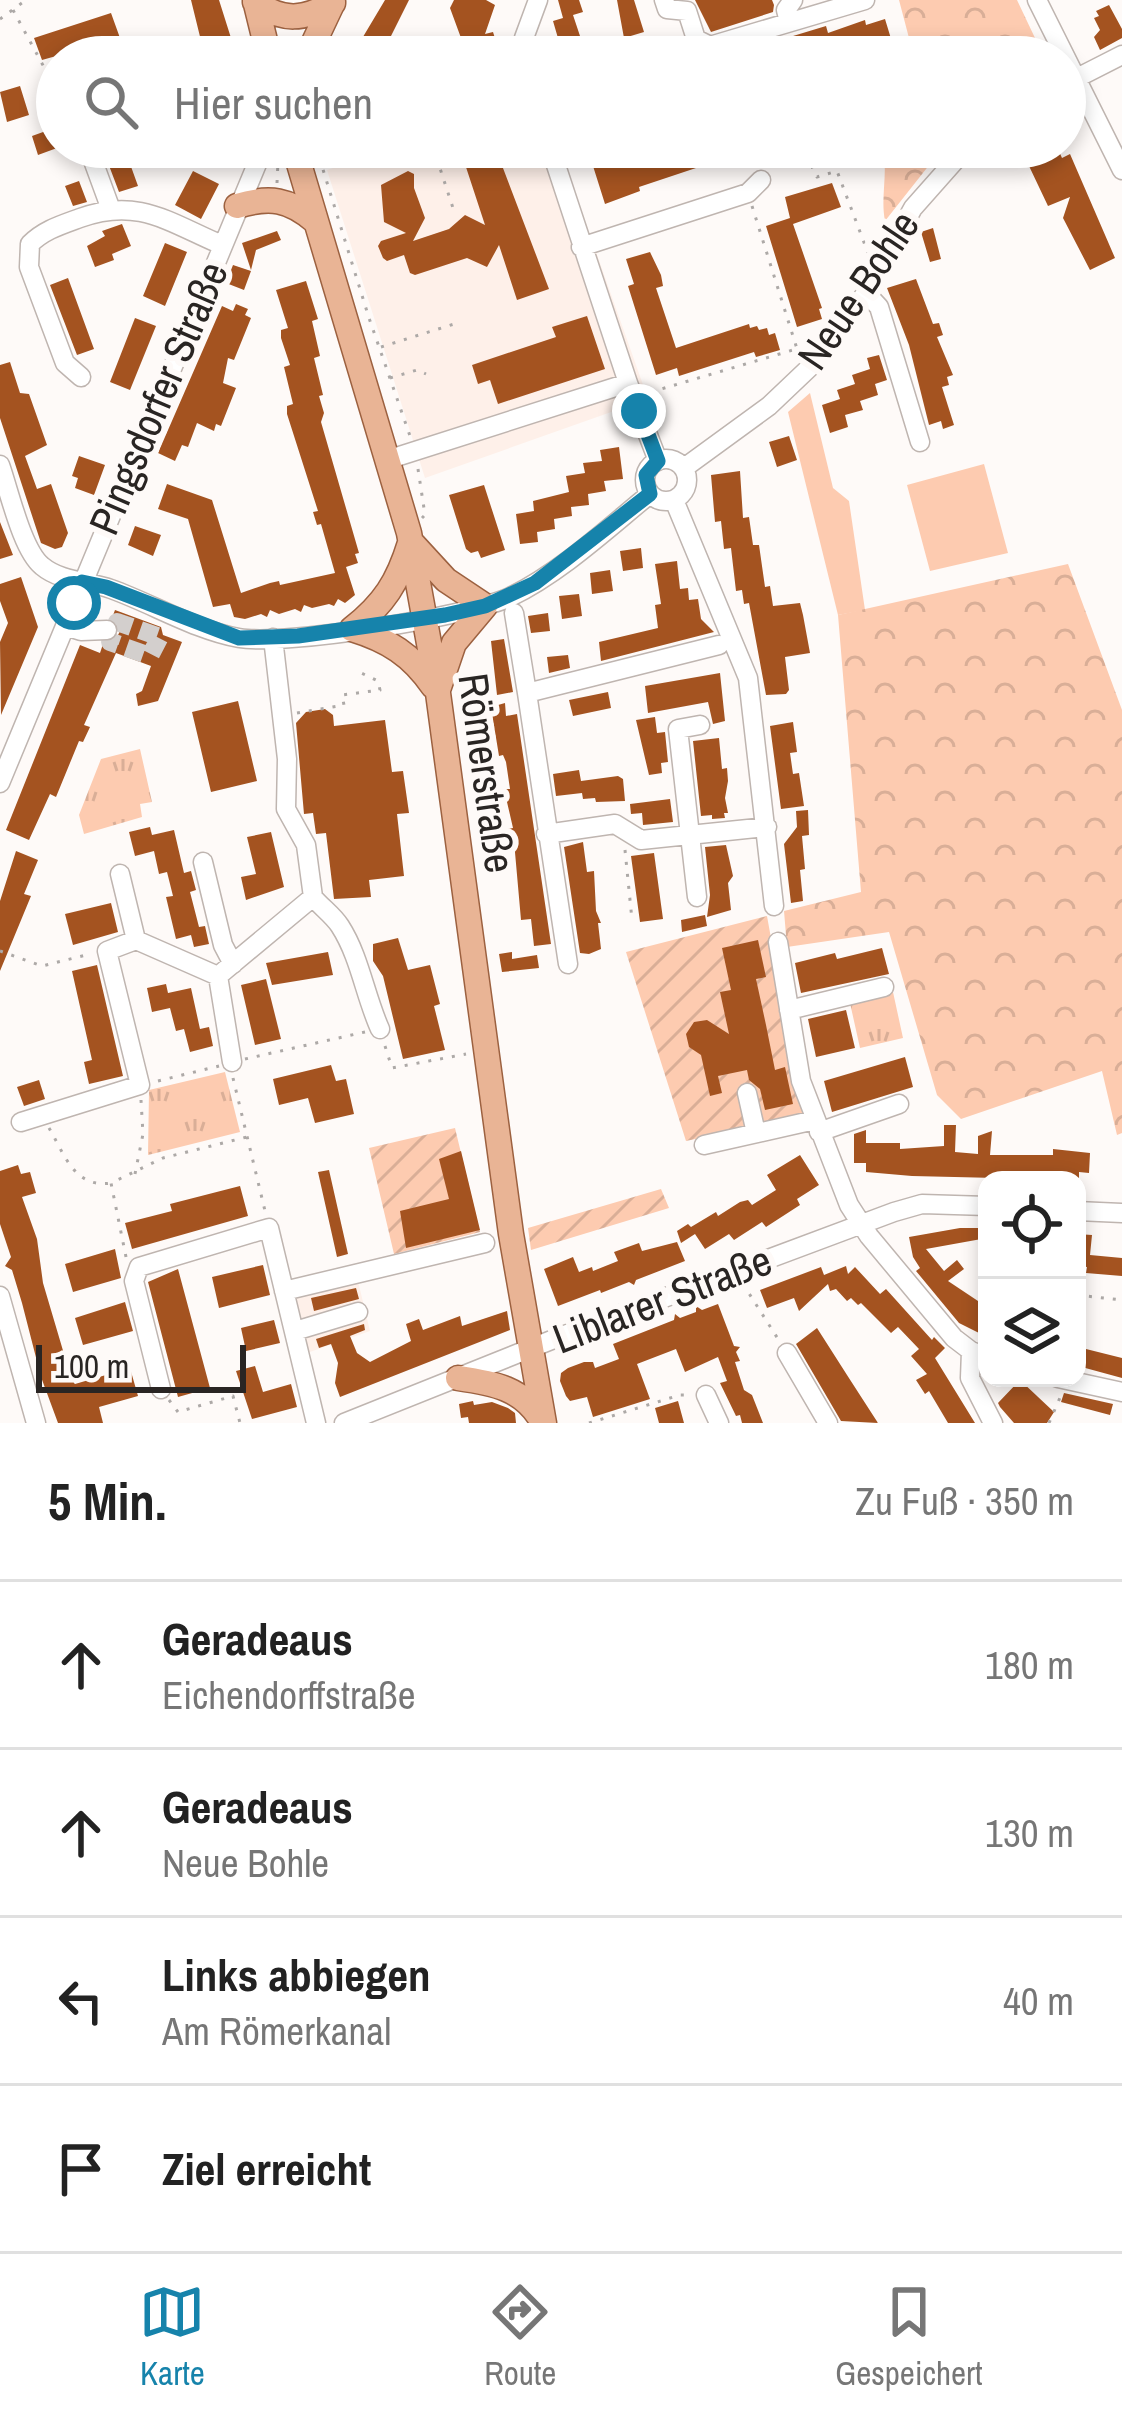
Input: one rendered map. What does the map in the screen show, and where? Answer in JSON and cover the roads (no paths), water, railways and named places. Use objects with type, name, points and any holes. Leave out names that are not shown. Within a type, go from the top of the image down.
[{"type":"main road","points":[[255,1],[271,13],[292,18],[315,14],[333,1]]},
{"type":"main road","points":[[255,1],[264,36]]},
{"type":"main road","points":[[317,36],[333,1]]},
{"type":"main road","name":"Römerstraße","points":[[300,168],[315,221],[403,455],[410,537],[438,694],[486,1051],[544,1423]]},
{"type":"main road","points":[[237,206],[275,198],[297,206],[315,221]]},
{"type":"main road","points":[[410,537],[446,580],[485,606],[454,643],[438,694]]},
{"type":"main road","points":[[352,629],[393,590],[410,537]]},
{"type":"main road","points":[[352,629],[398,648],[438,694]]},
{"type":"main road","points":[[458,1378],[512,1390],[532,1404],[544,1423]]},
{"type":"street","points":[[525,36],[538,0]]},
{"type":"street","points":[[664,0],[667,8],[687,10],[688,36]]},
{"type":"street","points":[[789,22],[786,10],[793,0]]},
{"type":"street","points":[[743,36],[865,0]]},
{"type":"street","points":[[1037,0],[1052,36]]},
{"type":"street","points":[[1086,73],[1122,55]]},
{"type":"street","points":[[1086,108],[1122,170]]},
{"type":"street","points":[[96,168],[110,207]]},
{"type":"street","name":"Pingsdorfer Straße","points":[[0,783],[254,168]]},
{"type":"street","points":[[557,168],[658,461]]},
{"type":"street","name":"Neue Bohle","points":[[684,468],[769,406],[809,368],[866,293],[913,208],[948,168]]},
{"type":"street","points":[[581,247],[755,187]]},
{"type":"street","points":[[80,377],[65,363],[27,255],[38,236],[110,207],[130,208],[222,245]]},
{"type":"street","points":[[866,293],[879,307],[920,442]]},
{"type":"street","points":[[403,455],[628,383]]},
{"type":"street","points":[[673,460],[684,468],[687,487],[674,500],[664,502],[650,494],[646,475],[658,461],[673,460]]},
{"type":"street","points":[[0,465],[8,514],[35,560],[55,574],[167,622],[239,638],[352,629],[485,606],[535,583],[650,494]]},
{"type":"street","points":[[674,500],[748,678],[773,905]]},
{"type":"street","points":[[514,614],[568,964]]},
{"type":"street","points":[[65,626],[81,632],[107,630]]},
{"type":"street","points":[[273,638],[286,759],[286,809],[306,845],[313,897],[338,921],[354,951],[365,996],[380,1029]]},
{"type":"street","points":[[527,693],[719,645]]},
{"type":"street","points":[[697,897],[678,729],[700,725]]},
{"type":"street","points":[[546,834],[615,824],[641,840],[767,827]]},
{"type":"street","points":[[203,862],[223,945],[232,1062]]},
{"type":"street","points":[[120,874],[136,940]]},
{"type":"street","points":[[226,970],[313,897]]},
{"type":"street","points":[[21,1122],[140,1085],[106,951],[136,940],[226,970]]},
{"type":"street","points":[[778,942],[801,1081],[848,1204],[954,1338],[978,1353]]},
{"type":"street","points":[[789,1010],[884,987]]},
{"type":"street","points":[[747,1093],[756,1133]]},
{"type":"street","points":[[704,1145],[817,1126],[898,1104]]},
{"type":"street","name":"Liblarer Straße","points":[[350,1422],[860,1224],[922,1204],[978,1206]]},
{"type":"street","points":[[1086,1211],[1122,1213]]},
{"type":"street","points":[[160,1389],[134,1279],[140,1267],[269,1228],[316,1423]]},
{"type":"street","points":[[284,1291],[485,1243]]},
{"type":"street","points":[[0,1296],[36,1423]]},
{"type":"street","points":[[295,1331],[358,1312]]},
{"type":"street","points":[[787,1353],[828,1423]]},
{"type":"street","points":[[978,1357],[970,1378],[993,1423]]},
{"type":"street","points":[[1086,1384],[1122,1392]]},
{"type":"street","points":[[706,1395],[719,1423]]},
{"type":"tunnel","points":[[157,636],[117,622],[110,642],[150,656],[163,631]]}]
